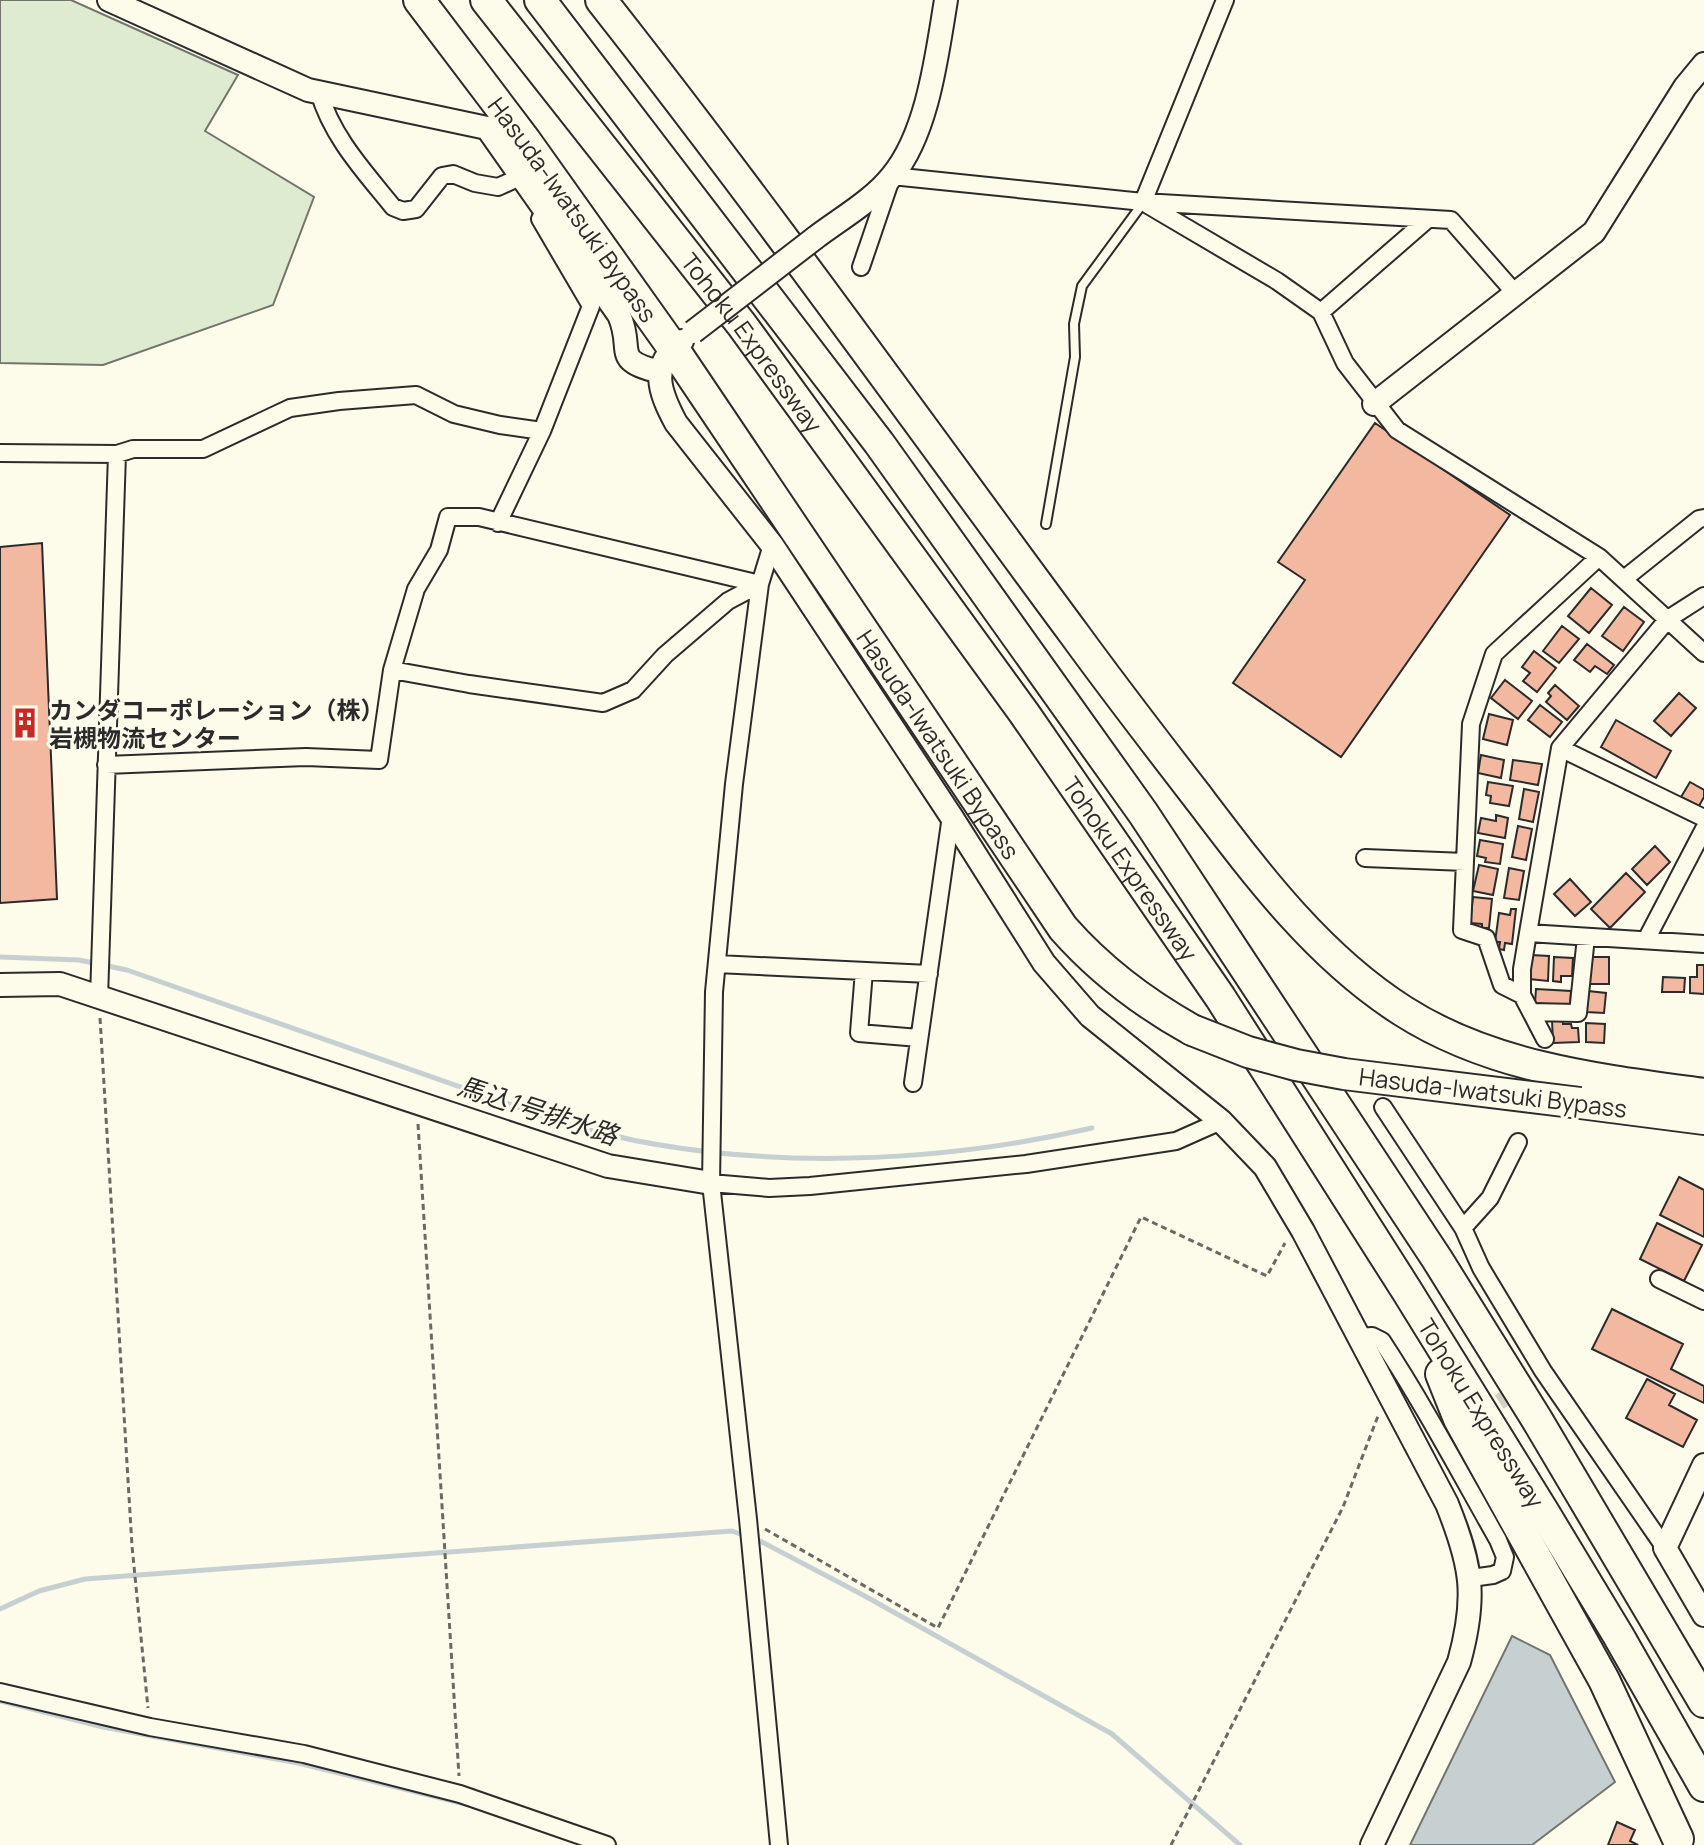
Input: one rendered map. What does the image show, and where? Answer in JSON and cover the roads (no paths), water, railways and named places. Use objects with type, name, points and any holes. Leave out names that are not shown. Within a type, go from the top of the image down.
[{"type":"highway","name":"Hasuda-Iwatsuki Bypass","points":[[419,0],[525,140],[675,350],[1063,928],[1088,956],[1150,1006],[1192,1030],[1248,1052],[1308,1067],[1704,1119]]},
{"type":"highway","name":"Tohoku Expressway","points":[[486,0],[742,325],[1024,713],[1220,997],[1407,1291],[1618,1635],[1704,1786]]},
{"type":"highway","name":"Tohoku Expressway","points":[[540,0],[870,431],[1143,813],[1437,1259],[1704,1702]]},
{"type":"highway","name":"Hasuda-Iwatsuki Bypass","points":[[601,0],[1116,691],[1261,881],[1322,947],[1377,994],[1407,1014],[1441,1032],[1487,1050],[1536,1066],[1704,1094]]},
{"type":"highway","points":[[1407,1291],[1459,1419],[1604,1680],[1679,1843]]},
{"type":"street","points":[[109,0],[308,90],[487,128],[619,315],[625,327],[630,361],[635,366],[675,350],[878,191],[892,176],[909,152],[921,116],[946,0]]},
{"type":"street","points":[[1143,202],[1225,0]]},
{"type":"street","points":[[1374,404],[1594,232],[1685,87],[1704,64]]},
{"type":"street","points":[[319,92],[326,116],[345,147],[393,207],[403,211],[416,209],[442,176],[453,174],[475,183],[498,187],[522,176]]},
{"type":"street","points":[[892,176],[1143,202],[1451,220],[1515,293]]},
{"type":"street","points":[[861,267],[892,176]]},
{"type":"street","points":[[498,523],[542,431],[591,306],[539,217],[535,194]]},
{"type":"street","points":[[1143,202],[1277,281],[1321,312],[1345,363],[1397,430],[1599,557],[1704,653]]},
{"type":"street","points":[[1321,312],[1428,219]]},
{"type":"street","points":[[675,350],[666,404],[676,423],[772,545],[1044,963],[1090,1016],[1221,1121],[1265,1167],[1303,1231],[1447,1504],[1463,1543],[1471,1578],[1467,1632],[1459,1662],[1372,1845]]},
{"type":"street","points":[[0,453],[117,454],[133,449],[203,449],[290,408],[416,395],[454,414],[542,431]]},
{"type":"street","points":[[99,998],[117,454]]},
{"type":"street","points":[[106,765],[306,757],[379,760],[392,670],[416,589],[439,550],[448,517],[479,517],[760,584]]},
{"type":"street","points":[[1624,579],[1704,518]]},
{"type":"street","points":[[772,545],[760,584],[734,784],[717,964],[711,1183],[748,1519],[779,1845]]},
{"type":"street","points":[[1522,995],[1502,985],[1486,938],[1462,930],[1471,724],[1494,654],[1599,557]]},
{"type":"street","points":[[392,670],[603,703],[633,690],[665,655],[728,601],[760,584]]},
{"type":"street","points":[[1545,1039],[1522,995],[1522,969],[1560,748],[1668,619],[1704,596]]},
{"type":"street","points":[[1560,748],[1704,818]]},
{"type":"street","points":[[913,1083],[951,816]]},
{"type":"street","points":[[1646,940],[1704,829]]},
{"type":"street","points":[[1365,858],[1465,862]]},
{"type":"street","points":[[1528,933],[1704,944]]},
{"type":"street","points":[[1531,1012],[1578,1013],[1586,937]]},
{"type":"street","points":[[717,964],[929,974]]},
{"type":"street","points":[[864,971],[859,1033],[919,1038]]},
{"type":"street","points":[[0,985],[60,984],[608,1166],[711,1183],[769,1188],[810,1186],[1026,1164],[1176,1141],[1221,1121]]},
{"type":"street","points":[[1383,1107],[1463,1228],[1539,1375],[1665,1548],[1704,1615]]},
{"type":"street","points":[[1463,1228],[1490,1198],[1518,1142]]},
{"type":"street","points":[[1659,1279],[1704,1301]]},
{"type":"street","points":[[1359,1337],[1372,1336],[1382,1341],[1421,1400],[1498,1540],[1505,1557],[1502,1571],[1471,1578]]},
{"type":"street","points":[[1665,1548],[1704,1465]]},
{"type":"street","points":[[0,1692],[150,1727],[304,1754],[460,1794],[607,1845]]},
{"type":"lane","points":[[1046,524],[1075,357],[1074,324],[1082,286],[1143,202]]},
{"type":"waterway","name":"馬込1号排水路","points":[[0,957],[79,960],[127,970],[560,1122],[690,1150],[757,1156],[893,1156],[960,1151],[1092,1128]]},
{"type":"waterway","points":[[0,1609],[39,1591],[85,1579],[732,1531],[760,1541],[863,1595],[1112,1734],[1240,1845]]},
{"type":"waterway","points":[[0,1701],[103,1727],[298,1763],[469,1805]]},
{"type":"tunnel","points":[[1479,1415],[1535,1379]]},
{"type":"place","name":"カンダコーポレーション（株） 岩槻物流センター","points":[[25,723]]}]
